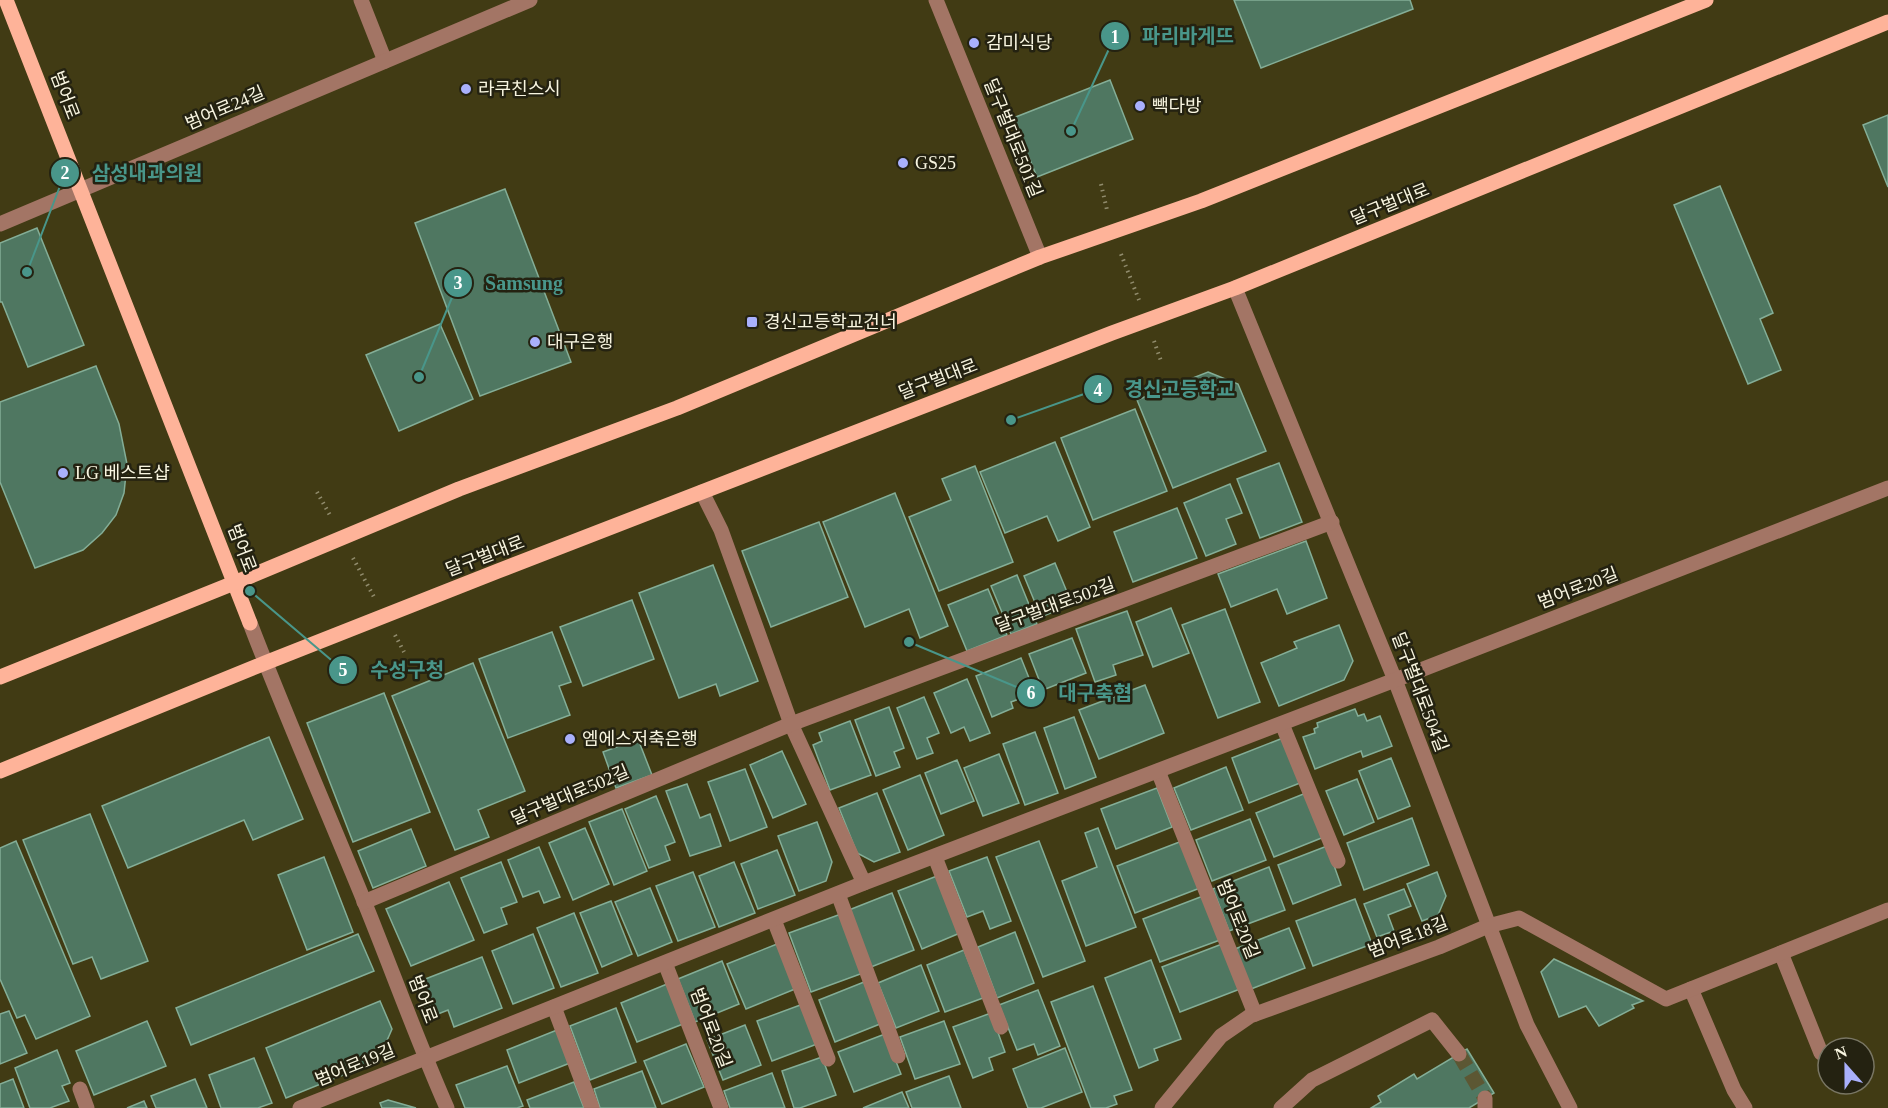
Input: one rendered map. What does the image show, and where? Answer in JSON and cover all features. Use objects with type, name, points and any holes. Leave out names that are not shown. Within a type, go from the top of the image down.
[{"type":"main road","name":"범어로","points":[[6,0],[250,623]]},
{"type":"main road","points":[[0,677],[459,489],[677,408],[1040,257],[1201,201],[1706,0]]},
{"type":"main road","name":"달구벌대로","points":[[0,771],[265,663],[702,492],[1235,288],[1888,22]]},
{"type":"street","points":[[361,0],[386,61]]},
{"type":"street","name":"범어로24길","points":[[0,224],[530,0]]},
{"type":"street","name":"달구벌대로501길","points":[[936,0],[1040,257]]},
{"type":"street","name":"달구벌대로504길","points":[[1235,288],[1395,680],[1527,1025],[1570,1108]]},
{"type":"street","name":"범어로20길","points":[[425,1058],[864,883],[1282,724],[1888,488]]},
{"type":"street","points":[[702,492],[721,530],[791,724],[864,883]]},
{"type":"street","name":"달구벌대로502길","points":[[364,902],[791,724],[1332,522]]},
{"type":"street","name":"범어로","points":[[250,623],[447,1108]]},
{"type":"street","points":[[1282,724],[1338,861]]},
{"type":"street","name":"범어로20길","points":[[1158,771],[1255,1014]]},
{"type":"street","points":[[935,857],[1001,1027]]},
{"type":"street","points":[[838,894],[898,1056]]},
{"type":"street","name":"범어로18길","points":[[1162,1108],[1221,1036],[1255,1014],[1439,947],[1488,926],[1519,918],[1666,999],[1888,910]]},
{"type":"street","points":[[774,920],[828,1059]]},
{"type":"street","points":[[1782,953],[1816,1040]]},
{"type":"street","name":"범어로20길","points":[[665,963],[721,1108]]},
{"type":"street","points":[[1690,989],[1734,1090],[1745,1108]]},
{"type":"street","points":[[554,1007],[592,1108]]},
{"type":"street","points":[[1281,1108],[1312,1080],[1432,1020],[1459,1054]]},
{"type":"street","name":"범어로19길","points":[[300,1108],[425,1058]]},
{"type":"street","points":[[80,1089],[87,1108]]},
{"type":"path","points":[[1101,184],[1112,232],[1161,361]]},
{"type":"path","points":[[317,492],[333,521]]},
{"type":"path","points":[[349,551],[377,602]]},
{"type":"path","points":[[393,632],[404,652]]},
{"type":"building","points":[[1234,0],[1410,0],[1413,9],[1261,68]]},
{"type":"building","points":[[1110,80],[1133,139],[1037,177],[1013,118]]},
{"type":"building","points":[[1888,115],[1888,187],[1863,125]]},
{"type":"building","points":[[1720,186],[1773,313],[1760,319],[1781,370],[1748,384],[1674,205]]},
{"type":"building","points":[[505,189],[571,362],[480,396],[415,223]]},
{"type":"building","points":[[37,228],[84,345],[28,367],[2,302],[0,302],[0,243]]},
{"type":"building","points":[[440,324],[473,399],[399,431],[366,355]]},
{"type":"building","name":"LG 베스트샵","points":[[96,366],[119,424],[127,464],[124,493],[116,515],[102,533],[83,550],[35,568],[0,482],[0,402]]},
{"type":"building","points":[[1208,372],[1238,384],[1266,451],[1173,488],[1137,400]]},
{"type":"building","points":[[1135,409],[1167,491],[1093,520],[1061,438]]},
{"type":"building","points":[[1055,442],[1090,527],[1058,541],[1047,516],[1005,533],[980,472]]},
{"type":"building","points":[[1279,463],[1302,522],[1260,538],[1237,479]]},
{"type":"building","points":[[975,466],[1013,562],[939,591],[909,517],[951,500],[942,479]]},
{"type":"building","points":[[1230,484],[1242,513],[1226,519],[1236,544],[1206,556],[1184,503]]},
{"type":"building","points":[[895,493],[948,626],[920,638],[909,609],[865,627],[823,522]]},
{"type":"building","points":[[1177,508],[1197,558],[1133,582],[1114,532]]},
{"type":"building","points":[[819,522],[848,597],[771,627],[742,551]]},
{"type":"building","points":[[1306,541],[1327,598],[1287,614],[1277,589],[1231,607],[1218,574]]},
{"type":"building","points":[[1055,563],[1072,604],[1041,617],[1024,576]]},
{"type":"building","points":[[713,565],[758,681],[720,696],[716,684],[679,698],[639,593]]},
{"type":"building","points":[[1017,575],[1037,624],[1011,634],[991,586]]},
{"type":"building","points":[[988,589],[1007,635],[967,651],[948,605]]},
{"type":"building","points":[[632,600],[654,659],[583,686],[560,627]]},
{"type":"building","points":[[1171,608],[1189,653],[1153,667],[1136,622]]},
{"type":"building","points":[[1225,609],[1260,702],[1218,718],[1182,625]]},
{"type":"building","points":[[1127,611],[1143,655],[1113,665],[1116,675],[1095,682],[1076,629]]},
{"type":"building","points":[[1339,625],[1353,661],[1344,680],[1279,706],[1261,663],[1297,648],[1294,642]]},
{"type":"building","points":[[552,632],[571,682],[559,686],[570,715],[508,738],[479,659]]},
{"type":"building","points":[[1072,638],[1086,673],[1043,690],[1029,654]]},
{"type":"building","points":[[1021,658],[1035,693],[1011,702],[1013,708],[992,717],[976,676]]},
{"type":"building","points":[[473,663],[525,791],[478,810],[489,837],[455,850],[392,696]]},
{"type":"building","points":[[967,679],[990,733],[970,741],[964,727],[951,733],[934,693]]},
{"type":"building","points":[[1145,685],[1164,733],[1099,759],[1079,710]]},
{"type":"building","points":[[384,693],[430,812],[353,842],[307,723]]},
{"type":"building","points":[[924,697],[939,733],[927,738],[933,753],[917,759],[897,708]]},
{"type":"building","points":[[889,707],[904,748],[894,752],[900,767],[876,776],[855,720]]},
{"type":"building","points":[[1355,709],[1358,716],[1364,714],[1367,721],[1380,716],[1392,746],[1363,757],[1361,751],[1315,769],[1303,737],[1315,733],[1317,723]]},
{"type":"building","points":[[1074,717],[1096,777],[1065,789],[1044,728]]},
{"type":"building","points":[[850,721],[871,775],[830,790],[813,745],[822,741],[819,733]]},
{"type":"building","points":[[1035,732],[1058,793],[1025,805],[1003,744]]},
{"type":"building","points":[[269,737],[303,819],[253,840],[244,820],[128,868],[102,806]]},
{"type":"building","points":[[1283,738],[1300,783],[1249,803],[1232,758]]},
{"type":"building","points":[[638,739],[652,775],[616,788],[603,752]]},
{"type":"building","points":[[782,751],[806,804],[773,818],[750,765]]},
{"type":"building","points":[[999,754],[1019,803],[983,816],[964,768]]},
{"type":"building","points":[[1391,758],[1410,806],[1378,819],[1359,771]]},
{"type":"building","points":[[957,760],[974,801],[941,814],[925,773]]},
{"type":"building","points":[[1226,767],[1243,810],[1191,830],[1174,788]]},
{"type":"building","points":[[745,769],[767,827],[730,841],[708,782]]},
{"type":"building","points":[[920,775],[944,835],[908,850],[883,790]]},
{"type":"building","points":[[1357,779],[1374,822],[1344,835],[1326,791]]},
{"type":"building","points":[[687,784],[700,818],[710,814],[721,846],[690,856],[666,791]]},
{"type":"building","points":[[1157,788],[1172,827],[1116,849],[1101,809]]},
{"type":"building","points":[[877,793],[900,852],[874,862],[857,853],[839,808]]},
{"type":"building","points":[[1306,793],[1324,837],[1274,857],[1256,813]]},
{"type":"building","points":[[656,796],[675,842],[665,846],[670,860],[649,868],[625,809]]},
{"type":"building","points":[[622,809],[647,871],[614,885],[589,822]]},
{"type":"building","points":[[90,814],[148,961],[101,979],[92,957],[73,964],[23,840]]},
{"type":"building","points":[[1412,818],[1429,865],[1364,890],[1347,843]]},
{"type":"building","points":[[1250,819],[1266,860],[1212,881],[1196,840]]},
{"type":"building","points":[[817,822],[832,862],[826,881],[799,891],[778,836]]},
{"type":"building","points":[[585,828],[609,884],[573,900],[549,843]]},
{"type":"building","points":[[1098,828],[1136,927],[1086,946],[1062,881],[1097,867],[1085,833]]},
{"type":"building","points":[[411,829],[426,866],[373,888],[358,851]]},
{"type":"building","points":[[16,841],[90,1016],[36,1039],[25,1015],[17,1018],[0,979],[0,848]]},
{"type":"building","points":[[1039,841],[1085,961],[1043,977],[996,857]]},
{"type":"building","points":[[1182,841],[1200,888],[1135,913],[1117,866]]},
{"type":"building","points":[[1327,846],[1341,885],[1293,904],[1278,865]]},
{"type":"building","points":[[539,847],[560,897],[544,903],[539,891],[523,897],[508,860]]},
{"type":"building","points":[[777,850],[795,895],[758,909],[741,864]]},
{"type":"building","points":[[324,857],[353,932],[307,950],[278,875]]},
{"type":"building","points":[[987,857],[1011,921],[990,929],[983,911],[967,917],[949,871]]},
{"type":"building","points":[[501,862],[517,902],[501,908],[507,924],[484,933],[461,878]]},
{"type":"building","points":[[734,862],[755,913],[719,927],[699,876]]},
{"type":"building","points":[[1269,867],[1285,910],[1229,931],[1213,889]]},
{"type":"building","points":[[693,872],[715,927],[678,941],[656,886]]},
{"type":"building","points":[[1437,872],[1446,896],[1438,915],[1422,921],[1407,884]]},
{"type":"building","points":[[937,876],[960,933],[922,949],[898,891]]},
{"type":"building","points":[[449,882],[474,940],[411,966],[386,909]]},
{"type":"building","points":[[650,888],[672,942],[638,956],[615,902]]},
{"type":"building","points":[[1404,889],[1411,906],[1388,915],[1394,931],[1377,937],[1364,904]]},
{"type":"building","points":[[892,893],[914,950],[871,967],[849,910]]},
{"type":"building","points":[[1203,896],[1220,940],[1160,962],[1143,919]]},
{"type":"building","points":[[1355,899],[1372,944],[1313,966],[1296,921]]},
{"type":"building","points":[[611,901],[632,954],[602,967],[580,913]]},
{"type":"building","points":[[574,913],[598,973],[561,987],[537,928]]},
{"type":"building","points":[[841,914],[863,973],[811,992],[789,933]]},
{"type":"building","points":[[1289,928],[1305,968],[1251,989],[1235,949]]},
{"type":"building","points":[[1015,932],[1034,983],[997,998],[978,947]]},
{"type":"building","points":[[358,934],[374,971],[191,1045],[176,1008]]},
{"type":"building","points":[[533,934],[554,988],[513,1004],[492,951]]},
{"type":"building","points":[[777,944],[795,989],[746,1009],[727,964]]},
{"type":"building","points":[[1222,944],[1240,989],[1180,1012],[1162,967]]},
{"type":"building","points":[[964,950],[983,998],[945,1012],[927,965]]},
{"type":"building","points":[[482,957],[502,1008],[454,1027],[448,1010],[428,1018],[415,983]]},
{"type":"building","points":[[1554,959],[1643,1001],[1632,1005],[1634,1008],[1599,1026],[1586,1006],[1559,1017],[1541,972]]},
{"type":"building","points":[[1151,960],[1181,1039],[1154,1049],[1158,1060],[1139,1068],[1105,978]]},
{"type":"building","points":[[722,961],[739,1004],[695,1022],[678,979]]},
{"type":"building","points":[[921,965],[939,1011],[896,1028],[878,983]]},
{"type":"building","points":[[864,982],[880,1024],[835,1042],[819,1000]]},
{"type":"building","points":[[667,984],[683,1024],[637,1042],[621,1003]]},
{"type":"building","points":[[1093,986],[1132,1090],[1114,1096],[1117,1104],[1106,1108],[1091,1108],[1051,1002]]},
{"type":"building","points":[[1038,990],[1060,1046],[1038,1055],[1034,1044],[1017,1050],[999,1005]]},
{"type":"building","points":[[380,1001],[392,1029],[378,1061],[286,1098],[266,1048]]},
{"type":"building","points":[[803,1004],[817,1044],[772,1061],[757,1021]]},
{"type":"building","points":[[616,1008],[636,1062],[590,1080],[570,1026]]},
{"type":"building","points":[[9,1011],[27,1053],[0,1064],[0,1014]]},
{"type":"building","points":[[991,1013],[1005,1052],[989,1058],[993,1070],[973,1078],[953,1027]]},
{"type":"building","points":[[147,1021],[166,1066],[94,1095],[76,1051]]},
{"type":"building","points":[[944,1021],[960,1064],[915,1079],[900,1037]]},
{"type":"building","points":[[745,1025],[761,1065],[723,1080],[707,1040]]},
{"type":"building","points":[[557,1030],[570,1063],[519,1083],[507,1050]]},
{"type":"building","points":[[885,1034],[901,1074],[854,1092],[838,1052]]},
{"type":"building","points":[[686,1044],[704,1087],[662,1104],[644,1061]]},
{"type":"building","points":[[1065,1048],[1082,1092],[1041,1108],[1028,1108],[1013,1069]]},
{"type":"building","points":[[1467,1049],[1494,1093],[1469,1108],[1371,1108],[1381,1102],[1378,1096],[1414,1074],[1417,1079]]},
{"type":"building","points":[[57,1050],[70,1083],[62,1086],[69,1101],[50,1108],[30,1108],[15,1068]]},
{"type":"building","points":[[822,1057],[836,1095],[794,1108],[782,1071]]},
{"type":"building","points":[[254,1058],[272,1103],[258,1108],[221,1108],[209,1075]]},
{"type":"building","points":[[507,1066],[523,1106],[465,1108],[456,1085]]},
{"type":"building","points":[[642,1071],[656,1108],[600,1108],[594,1089]]},
{"type":"building","points":[[772,1073],[785,1108],[730,1108],[724,1091]]},
{"type":"building","points":[[949,1076],[961,1108],[912,1108],[906,1092]]},
{"type":"building","points":[[13,1079],[24,1108],[0,1108],[0,1084]]},
{"type":"building","points":[[195,1079],[207,1108],[156,1108],[151,1096]]},
{"type":"building","points":[[574,1082],[584,1108],[530,1108],[527,1100]]},
{"type":"building","points":[[902,1092],[909,1108],[863,1108]]},
{"type":"building","points":[[388,1100],[416,1108],[382,1108],[380,1103]]},
{"type":"building","points":[[144,1101],[147,1108],[127,1108]]},
{"type":"tunnel","points":[[1459,1054],[1485,1098]]},
{"type":"place","name":"감미식당","points":[[974,43]]},
{"type":"place","name":"라쿠친스시","points":[[466,89]]},
{"type":"place","name":"빽다방","points":[[1140,106]]},
{"type":"place","name":"파리바게뜨","points":[[1071,131]]},
{"type":"place","name":"GS25","points":[[903,163]]},
{"type":"place","name":"삼성내과의원","points":[[27,272]]},
{"type":"place","name":"경신고등학교건너","points":[[752,322]]},
{"type":"place","name":"대구은행","points":[[535,342]]},
{"type":"place","name":"Samsung","points":[[419,377]]},
{"type":"place","name":"경신고등학교","points":[[1011,420]]},
{"type":"place","name":"LG 베스트샵","points":[[63,473]]},
{"type":"place","name":"수성구청","points":[[250,591]]},
{"type":"place","name":"대구축협","points":[[909,642]]},
{"type":"place","name":"엠에스저축은행","points":[[570,739]]}]
